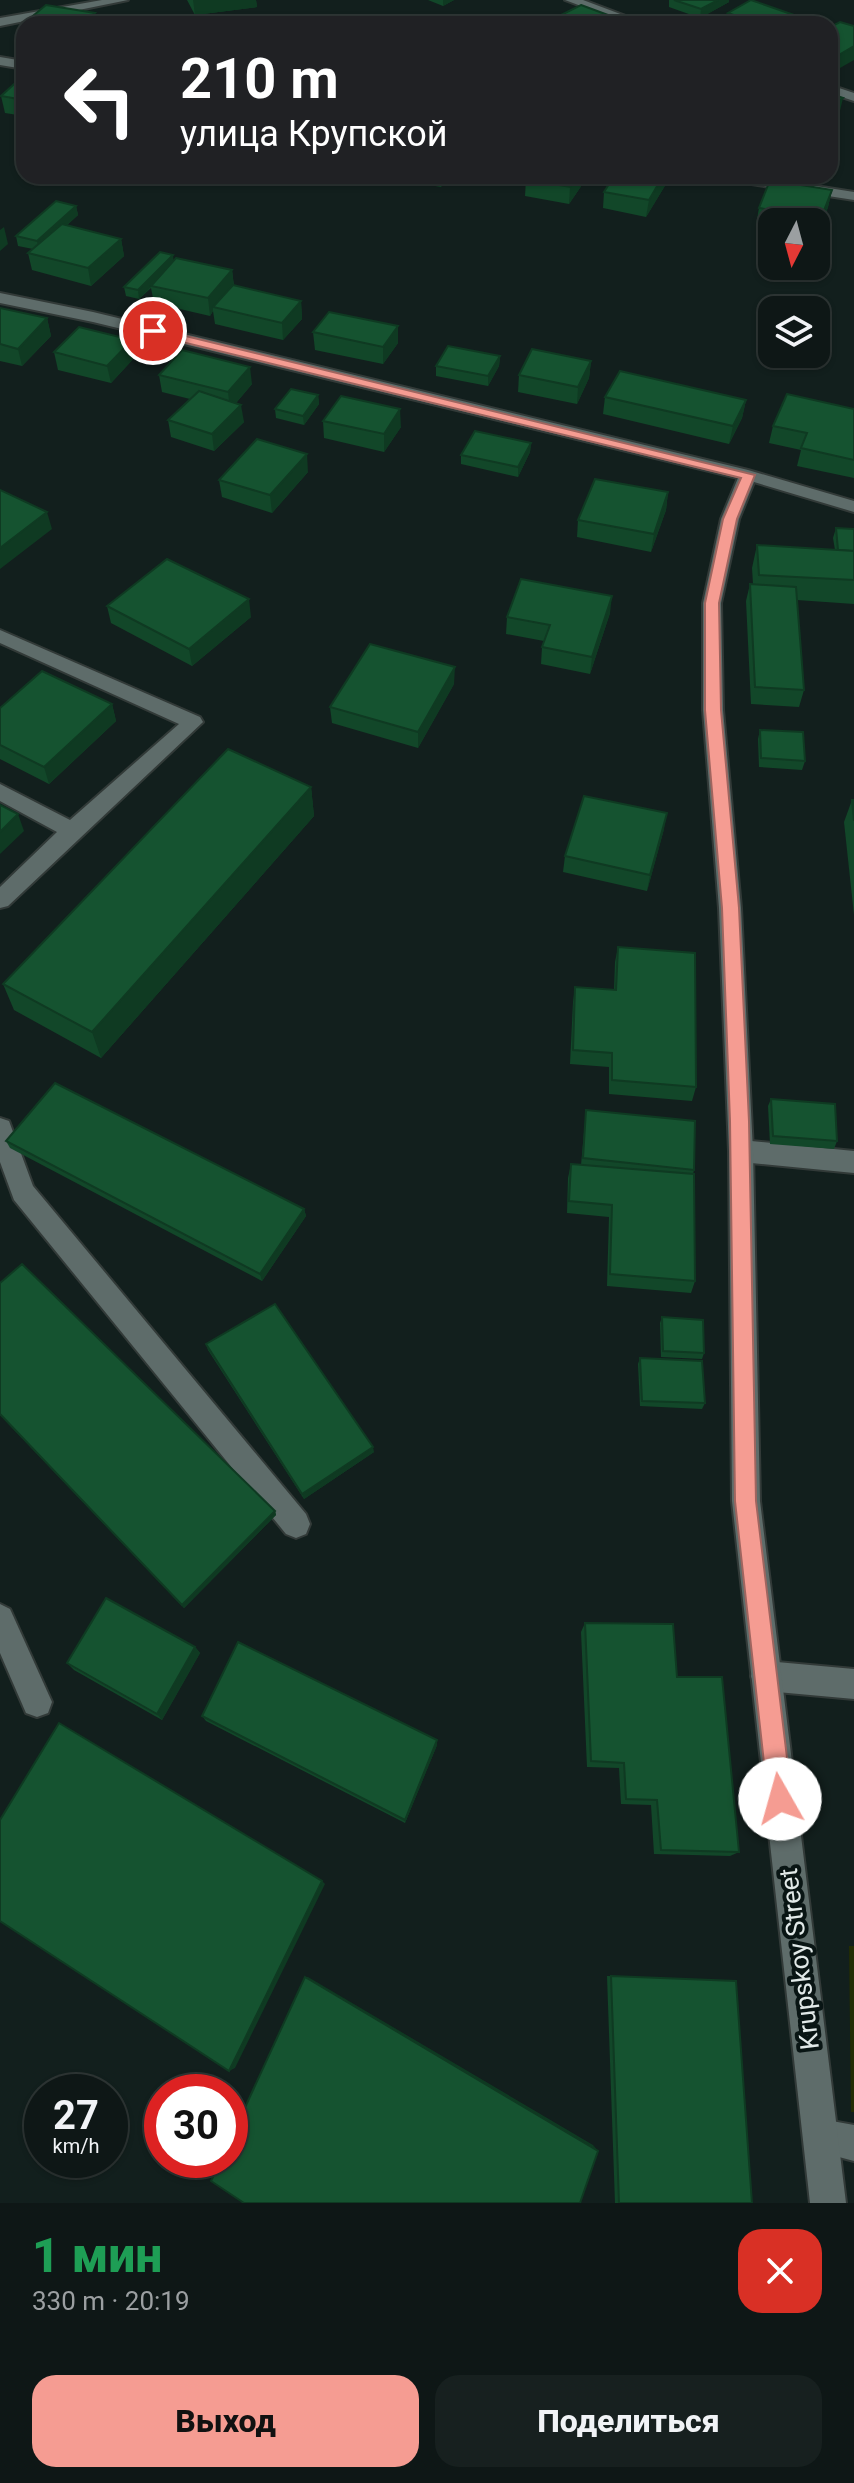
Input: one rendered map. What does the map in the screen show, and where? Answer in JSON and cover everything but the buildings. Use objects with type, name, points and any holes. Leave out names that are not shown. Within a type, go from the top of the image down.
[{"type":"street","points":[[33,16],[122,0]]},
{"type":"street","points":[[571,0],[618,16]]},
{"type":"street","points":[[777,184],[854,196]]},
{"type":"street","points":[[0,298],[93,317],[748,475],[854,507]]},
{"type":"street","name":"Krupskoy Street","points":[[748,475],[730,519],[712,603],[713,710],[730,908],[741,1151],[746,1501],[766,1676],[837,2140],[828,2203]]},
{"type":"street","points":[[0,900],[72,830],[193,722],[1,636]]},
{"type":"street","points":[[0,792],[72,830]]},
{"type":"street","points":[[0,1128],[23,1192],[296,1524]]},
{"type":"street","points":[[741,1151],[854,1162]]},
{"type":"street","points":[[0,1619],[37,1702]]},
{"type":"street","points":[[766,1676],[854,1684]]},
{"type":"green space","points":[[849,1946],[854,1946],[854,2112],[851,2112]]},
{"type":"route","points":[[153,331],[748,475],[730,519],[712,603],[713,710],[730,908],[741,1151],[746,1501],[780,1799]]}]
